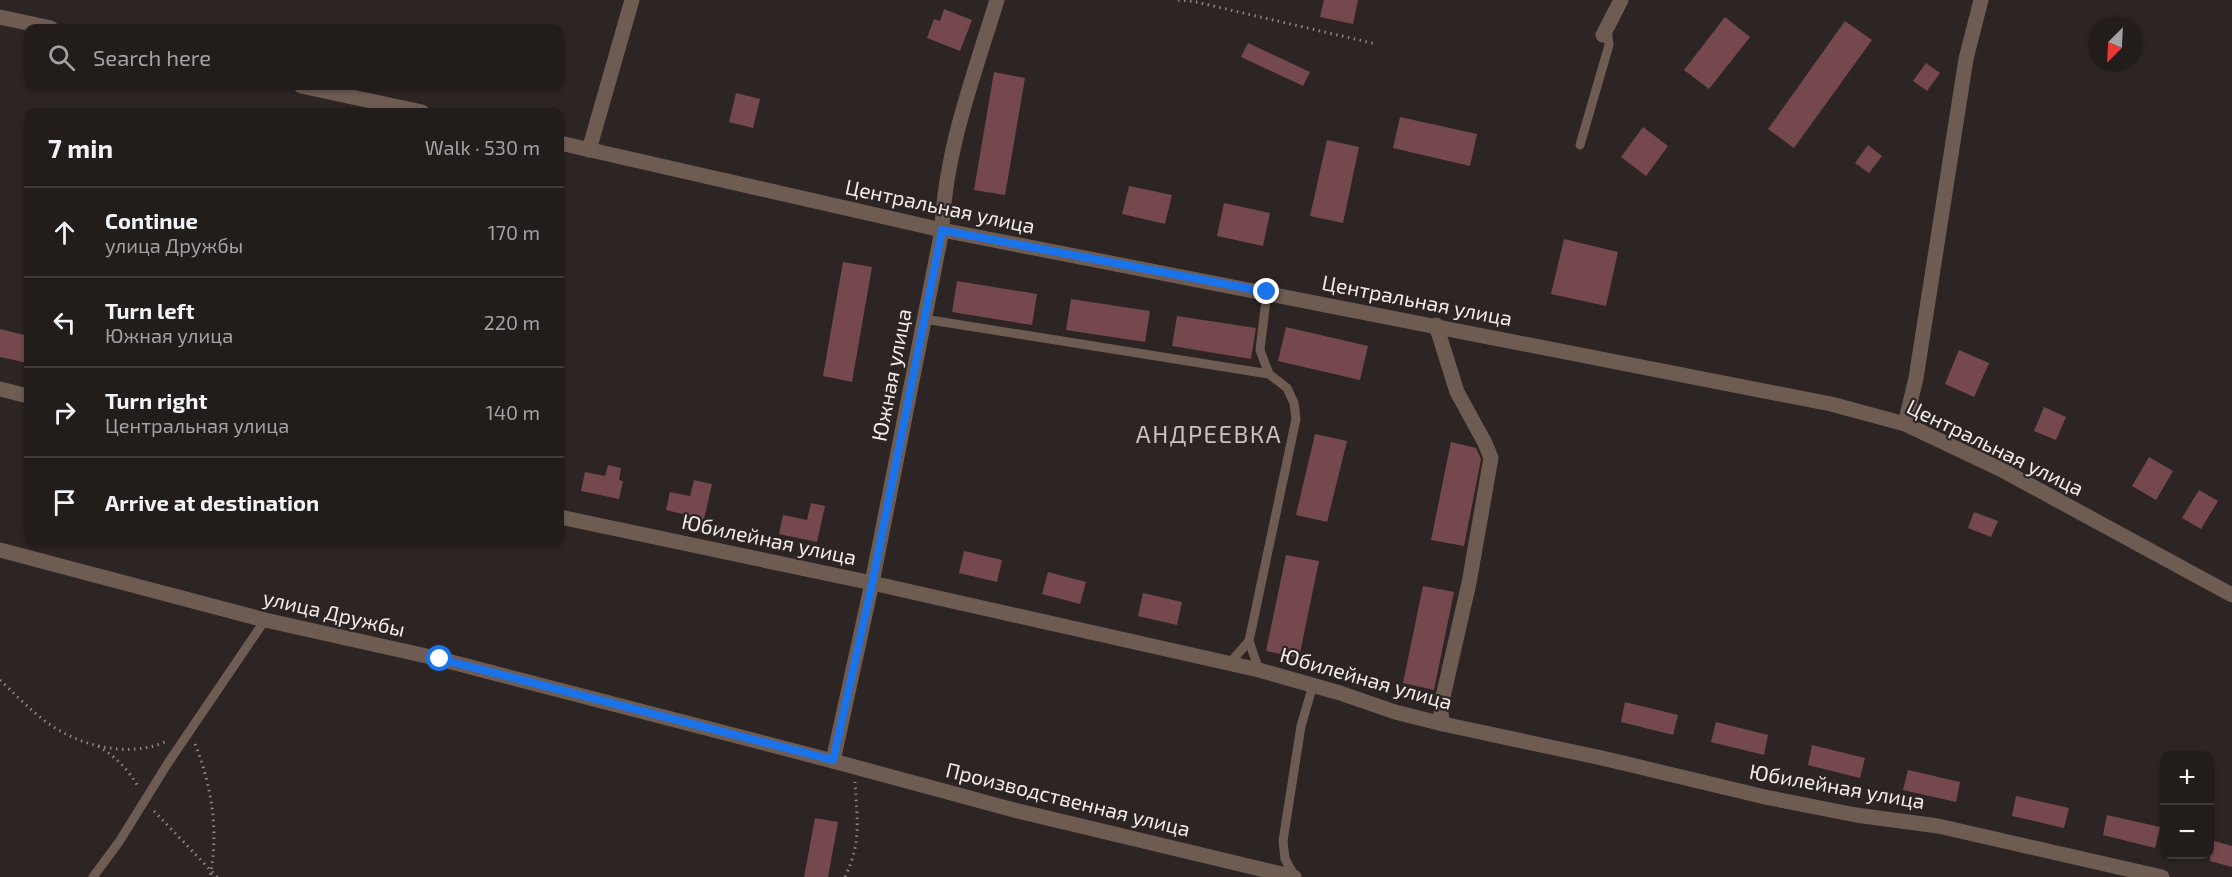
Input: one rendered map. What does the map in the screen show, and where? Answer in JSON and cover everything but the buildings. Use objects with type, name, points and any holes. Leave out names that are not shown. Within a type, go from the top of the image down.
[{"type":"street","points":[[589,150],[632,0]]},
{"type":"street","name":"Южная улица","points":[[833,760],[872,584],[942,230],[943,203],[951,159],[997,0]]},
{"type":"street","points":[[1605,30],[1621,0]]},
{"type":"street","points":[[1905,424],[1916,378],[1966,59],[1981,0]]},
{"type":"street","points":[[0,16],[34,24]]},
{"type":"street","points":[[320,90],[403,108]]},
{"type":"street","name":"Центральная улица","points":[[564,144],[942,230],[1831,404],[1905,424],[2002,470],[2232,595]]},
{"type":"street","points":[[1436,326],[1457,392],[1485,442],[1491,458],[1469,583],[1442,702],[1443,724]]},
{"type":"street","points":[[0,389],[24,395]]},
{"type":"street","name":"Юбилейная улица","points":[[564,518],[1259,670],[1395,712],[1765,797],[1856,815],[1938,826],[2162,877]]},
{"type":"street","name":"улица Дружбы","points":[[0,550],[265,620],[440,659],[833,760]]},
{"type":"street","name":"Производственная улица","points":[[833,760],[1014,810],[1295,877]]},
{"type":"lane","points":[[1580,145],[1609,45],[1605,30]]},
{"type":"lane","points":[[1267,292],[1260,350],[1269,374]]},
{"type":"lane","points":[[924,319],[1269,374],[1287,388],[1294,404],[1296,419],[1249,640],[1229,664]]},
{"type":"lane","points":[[93,877],[265,620]]},
{"type":"lane","points":[[1249,640],[1259,670]]},
{"type":"lane","points":[[1295,877],[1285,859],[1283,841],[1301,726],[1313,685]]},
{"type":"path","points":[[1178,0],[1196,2],[1376,44]]},
{"type":"path","points":[[0,681],[45,722],[97,745],[128,751],[159,745],[190,730],[207,782],[213,812],[214,848],[210,877]]},
{"type":"path","points":[[97,745],[116,757],[131,773],[156,814],[217,877]]},
{"type":"path","points":[[845,877],[858,839],[854,766]]},
{"type":"district","name":"АНДРЕЕВКА","points":[[1209,435]]},
{"type":"route","points":[[440,659],[766,745],[833,760],[872,584],[942,230],[1267,292]]}]
